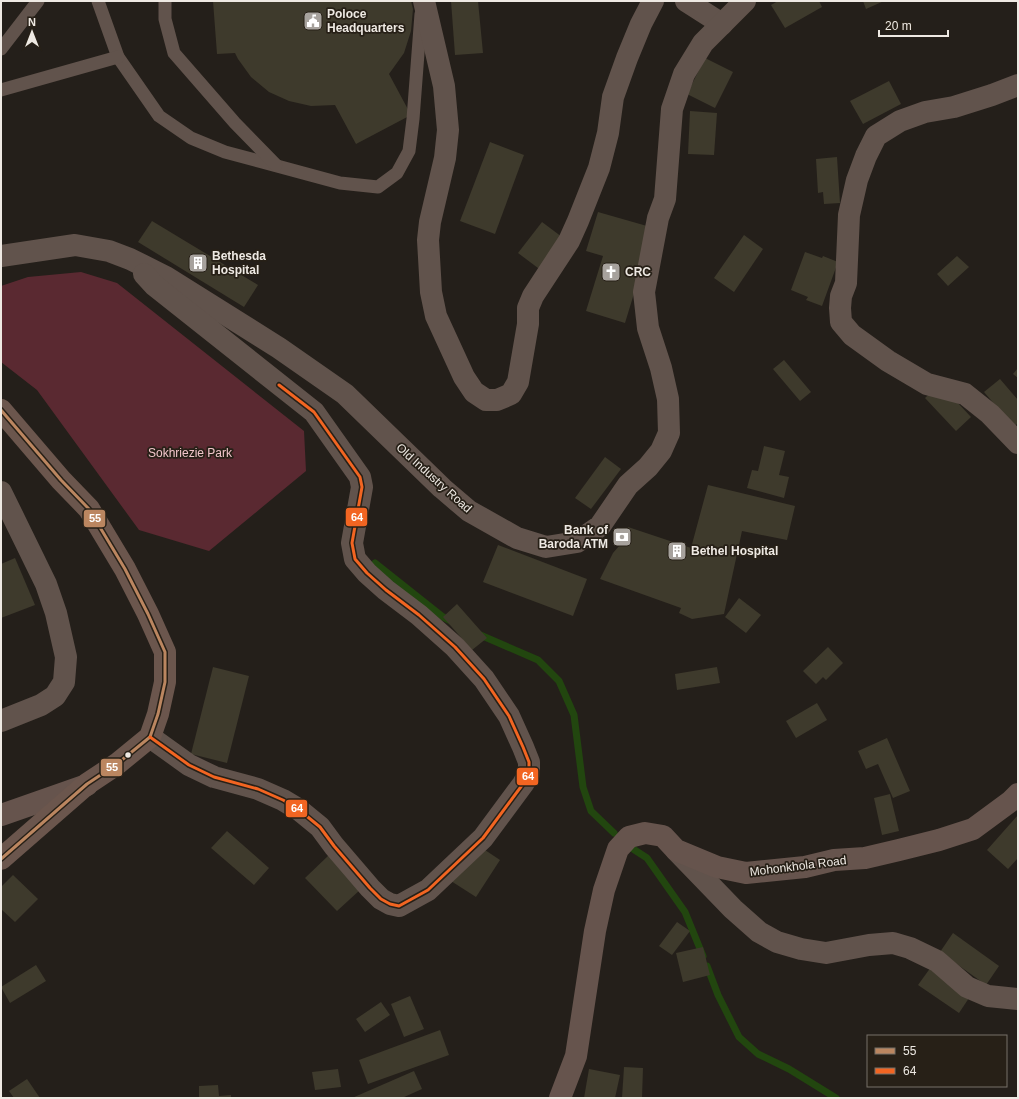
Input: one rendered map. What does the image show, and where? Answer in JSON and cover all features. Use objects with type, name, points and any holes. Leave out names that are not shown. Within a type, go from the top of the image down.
[{"type":"highway","points":[[1,410],[61,480],[89,509],[125,569],[165,652],[165,682],[158,714],[150,737],[117,764],[88,784],[1,859]]},
{"type":"street","points":[[423,1],[444,86],[448,130],[445,158],[430,222],[428,240],[431,292],[436,316],[464,377],[474,392],[486,400],[497,400],[511,394],[518,382],[528,324],[528,308],[533,296],[569,241],[578,221],[598,168],[608,133],[613,97],[635,38],[653,1]]},
{"type":"street","points":[[686,1],[722,24]]},
{"type":"street","name":"Old Industry Road","points":[[1,256],[75,244],[109,251],[130,259],[166,277],[279,348],[345,394],[442,488],[469,511],[517,538],[546,546],[577,542],[600,526],[628,485],[648,467],[661,451],[669,433],[668,399],[661,368],[648,328],[644,292],[658,218],[665,199],[672,109],[684,74],[703,43],[745,1]]},
{"type":"street","points":[[1018,85],[954,107],[924,112],[900,121],[876,136],[866,156],[857,180],[849,215],[846,283],[841,296],[840,308],[841,322],[852,335],[888,362],[927,384],[965,394],[990,414],[1018,443]]},
{"type":"street","points":[[130,259],[155,286],[314,412],[360,477],[362,487],[352,544],[355,559],[367,573],[386,590],[419,615],[455,647],[484,679],[509,716],[528,762],[528,774],[520,789],[483,838],[428,890],[399,906],[390,904],[381,899],[356,872],[320,827],[298,809],[283,800],[258,789],[214,777],[189,765],[150,737]]},
{"type":"street","points":[[1,492],[46,584],[56,613],[66,657],[64,682],[54,696],[41,705],[1,721]]},
{"type":"street","points":[[1,815],[88,784]]},
{"type":"street","name":"Mohonkhola Road","points":[[560,1098],[576,1056],[595,931],[604,890],[618,849],[629,837],[645,833],[663,836],[676,850],[717,867],[746,873],[805,867],[834,860],[865,858],[933,842],[973,829],[1011,801],[1018,794]]},
{"type":"street","points":[[676,850],[759,932],[777,942],[801,949],[826,953],[869,945],[893,943],[910,948],[937,960],[967,986],[974,990],[988,996],[1018,999]]},
{"type":"lane","points":[[1,49],[38,1]]},
{"type":"lane","points":[[98,1],[118,57],[159,116],[191,138],[225,152],[340,183],[378,187],[397,173],[409,151],[423,1]]},
{"type":"lane","points":[[165,1],[165,19],[174,53],[235,123],[276,165]]},
{"type":"lane","points":[[1,90],[118,57]]},
{"type":"green space","name":"Sokhriezie Park","points":[[81,272],[117,283],[304,431],[306,471],[209,551],[139,530],[37,390],[1,362],[1,286],[28,277]]},
{"type":"building","points":[[213,1],[411,1],[413,9],[411,31],[404,53],[389,74],[411,115],[356,144],[335,105],[311,106],[289,101],[269,92],[251,77],[235,53],[217,54]]},
{"type":"building","points":[[451,1],[478,1],[483,53],[455,55]]},
{"type":"building","points":[[778,1],[819,1],[822,7],[785,28],[771,5]]},
{"type":"building","points":[[863,1],[884,1],[866,9]]},
{"type":"building","points":[[705,58],[733,72],[715,108],[687,94]]},
{"type":"building","points":[[889,81],[901,104],[863,124],[850,101]]},
{"type":"building","points":[[690,111],[717,113],[714,155],[688,154]]},
{"type":"building","points":[[490,142],[524,155],[495,234],[460,221]]},
{"type":"building","points":[[837,157],[840,203],[824,204],[823,192],[818,193],[816,159]]},
{"type":"building","points":[[598,212],[654,228],[625,323],[586,311],[603,256],[586,251]]},
{"type":"building","name":"Bethesda Hospital","points":[[152,221],[258,285],[244,307],[138,242]]},
{"type":"building","points":[[542,222],[566,240],[542,271],[518,253]]},
{"type":"building","points":[[744,235],[763,249],[734,292],[714,278]]},
{"type":"building","points":[[805,252],[822,258],[823,256],[838,262],[822,306],[806,300],[808,297],[791,290]]},
{"type":"building","points":[[957,256],[969,267],[948,286],[937,274]]},
{"type":"building","points":[[784,360],[811,392],[800,401],[773,369]]},
{"type":"building","points":[[1018,368],[1018,378],[1013,374]]},
{"type":"building","points":[[1000,379],[1018,400],[1018,423],[1014,427],[984,392]]},
{"type":"building","points":[[940,384],[971,417],[956,431],[925,398]]},
{"type":"building","points":[[764,446],[785,451],[779,475],[789,477],[784,498],[747,488],[752,470],[758,471]]},
{"type":"building","points":[[605,457],[621,469],[591,509],[575,498]]},
{"type":"building","name":"Bethel Hospital","points":[[708,485],[795,506],[787,540],[742,531],[724,614],[692,619],[679,613],[681,608],[600,579],[613,553],[626,538],[628,527],[691,548]]},
{"type":"building","points":[[498,545],[587,579],[573,616],[483,582]]},
{"type":"building","points":[[15,558],[35,605],[1,618],[1,564]]},
{"type":"building","points":[[739,598],[761,615],[746,633],[725,617]]},
{"type":"building","points":[[457,604],[487,638],[472,650],[443,617]]},
{"type":"building","points":[[828,647],[843,663],[826,680],[823,677],[816,684],[803,671]]},
{"type":"building","points":[[213,667],[249,676],[227,763],[191,754]]},
{"type":"building","points":[[717,667],[720,683],[677,690],[675,674]]},
{"type":"building","points":[[817,703],[827,720],[796,738],[786,721]]},
{"type":"building","points":[[887,738],[910,791],[893,798],[878,764],[866,769],[858,751]]},
{"type":"building","points":[[890,794],[899,831],[882,835],[874,798]]},
{"type":"building","points":[[1018,815],[1018,858],[1008,869],[987,850]]},
{"type":"building","points":[[227,831],[269,868],[254,885],[211,848]]},
{"type":"building","points":[[476,844],[500,860],[476,897],[451,881]]},
{"type":"building","points":[[329,855],[361,889],[337,911],[305,878]]},
{"type":"building","points":[[13,875],[38,899],[15,922],[1,909],[1,887]]},
{"type":"building","points":[[677,922],[690,931],[672,955],[659,946]]},
{"type":"building","points":[[953,933],[999,966],[986,985],[940,952]]},
{"type":"building","points":[[703,947],[710,975],[683,982],[676,953]]},
{"type":"building","points":[[36,965],[46,981],[10,1003],[1,987]]},
{"type":"building","points":[[931,967],[971,995],[959,1013],[918,985]]},
{"type":"building","points":[[410,996],[424,1029],[404,1037],[391,1004]]},
{"type":"building","points":[[381,1002],[390,1015],[365,1032],[356,1019]]},
{"type":"building","points":[[440,1030],[449,1055],[368,1084],[359,1060]]},
{"type":"building","points":[[624,1067],[643,1068],[642,1098],[622,1098]]},
{"type":"building","points":[[338,1069],[341,1087],[315,1090],[312,1072]]},
{"type":"building","points":[[589,1069],[620,1075],[615,1098],[584,1098]]},
{"type":"building","points":[[414,1071],[422,1089],[402,1098],[352,1098]]},
{"type":"building","points":[[27,1079],[40,1098],[14,1098],[9,1091]]},
{"type":"building","points":[[218,1085],[219,1096],[231,1095],[231,1098],[199,1098],[199,1086]]},
{"type":"waterway","points":[[375,563],[443,617],[451,621]]},
{"type":"waterway","points":[[478,634],[538,660],[559,681],[574,715],[583,787],[591,811],[614,833]]},
{"type":"waterway","points":[[630,847],[647,858],[685,912],[703,956]]},
{"type":"waterway","points":[[707,966],[718,995],[739,1037],[758,1054],[789,1069],[836,1098]]},
{"type":"transit line","name":"64","points":[[150,737],[189,765],[214,777],[258,789],[283,800],[298,809],[320,827],[334,846],[381,899],[390,904],[399,906],[428,890],[483,838],[529,774],[529,762],[509,716],[484,679],[455,647],[419,615],[386,590],[367,573],[355,559],[352,543],[362,487],[360,477],[314,412],[279,385]]},
{"type":"transit line","name":"55","points":[[1,410],[61,480],[89,509],[125,569],[165,652],[165,682],[158,714],[150,737],[117,764],[87,784],[1,859]]},
{"type":"place","name":"Poloce Headquarters","points":[[313,21]]},
{"type":"place","name":"Bethesda Hospital","points":[[198,263]]},
{"type":"place","name":"CRC","points":[[611,272]]},
{"type":"place","name":"Bank of Baroda ATM","points":[[622,537]]},
{"type":"place","name":"Bethel Hospital","points":[[677,551]]}]
